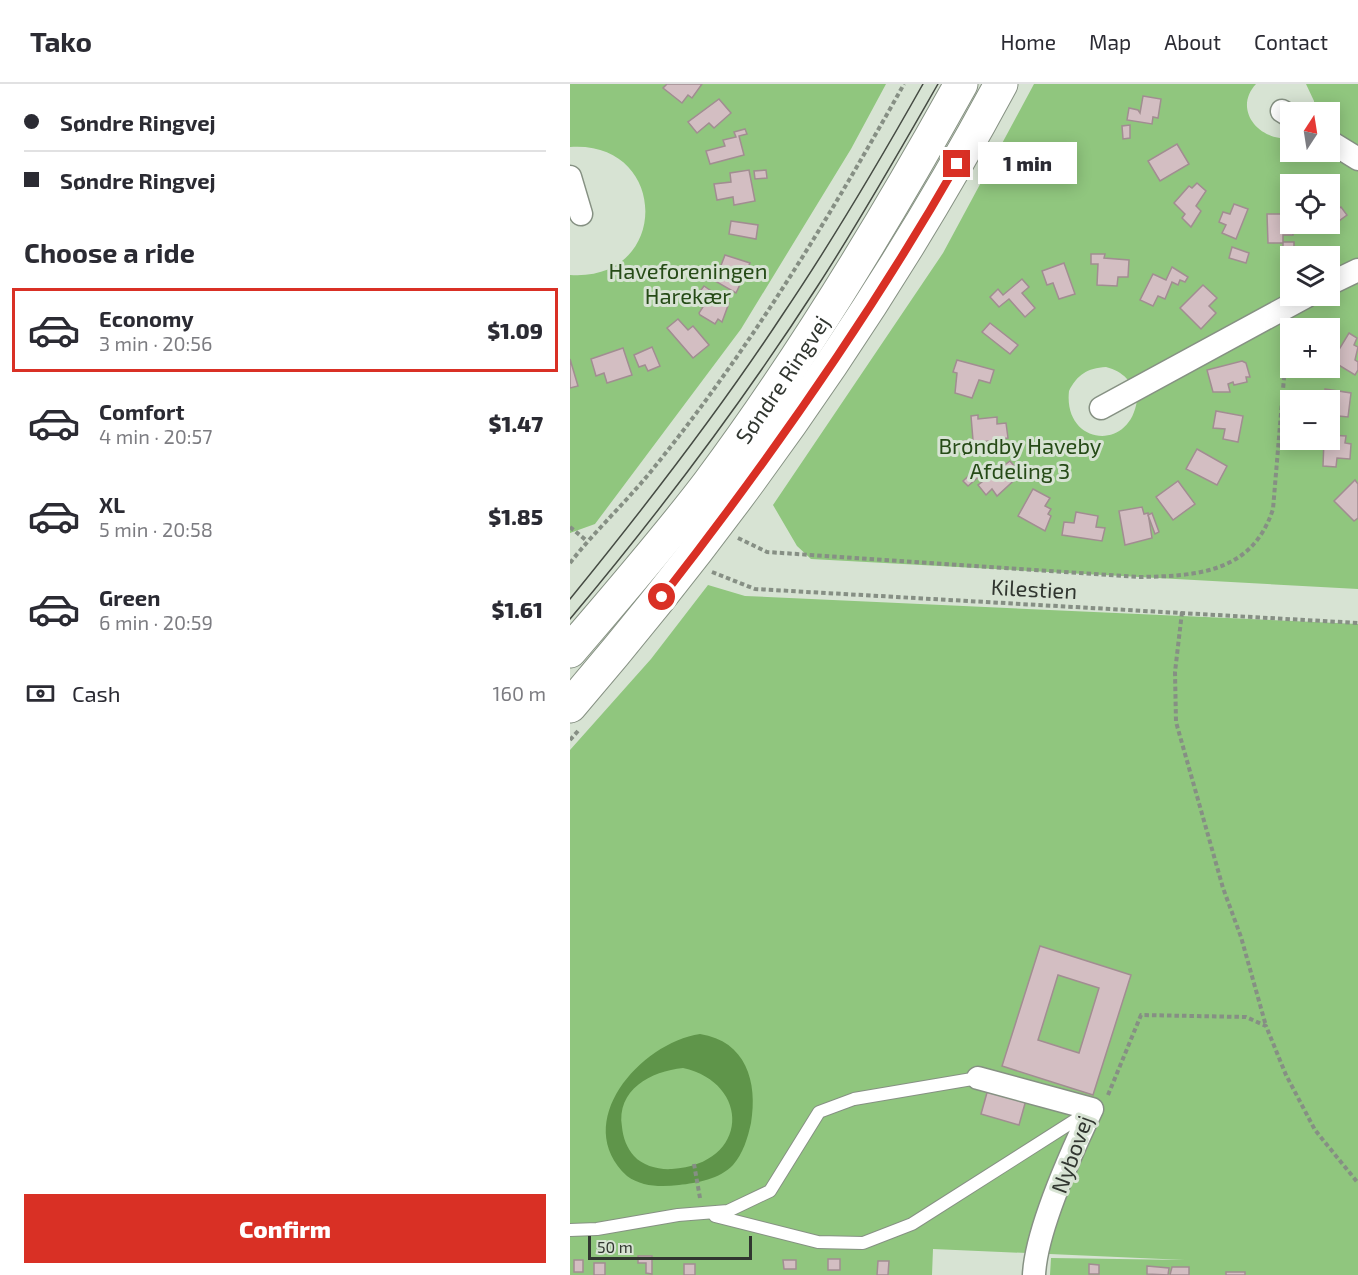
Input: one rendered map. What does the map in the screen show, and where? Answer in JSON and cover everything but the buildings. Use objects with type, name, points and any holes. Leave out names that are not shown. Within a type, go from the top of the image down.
[{"type":"main road","name":"Søndre Ringvej","points":[[570,651],[709,483],[793,362],[900,194],[961,84]]},
{"type":"main road","name":"Søndre Ringvej","points":[[570,706],[683,570],[827,372],[924,222],[1001,84]]},
{"type":"street","points":[[1340,148],[1358,159]]},
{"type":"street","points":[[570,177],[581,214]]},
{"type":"street","points":[[1340,279],[1358,270]]},
{"type":"street","points":[[1101,408],[1286,306]]},
{"type":"street","name":"Nybovej","points":[[978,1078],[1092,1109],[1076,1145],[1035,1255],[1034,1275]]},
{"type":"lane","points":[[570,1230],[597,1229],[728,1211],[770,1191],[819,1112],[854,1099],[978,1078]]},
{"type":"lane","points":[[703,1213],[818,1242],[863,1243],[912,1224],[1092,1109]]},
{"type":"path","points":[[570,563],[587,541],[648,475],[748,342],[844,191],[904,84]]},
{"type":"path","points":[[738,538],[767,552],[1138,577],[1184,576],[1219,568],[1240,558],[1268,526],[1273,509],[1298,306]]},
{"type":"path","points":[[570,527],[587,541]]},
{"type":"path","name":"Kilestien","points":[[711,572],[755,590],[1358,623]]},
{"type":"path","points":[[1182,612],[1175,672],[1176,722],[1223,888],[1241,937],[1266,1026],[1286,1075],[1316,1130],[1358,1183]]},
{"type":"path","points":[[1092,1109],[1107,1098],[1141,1015],[1246,1017],[1266,1026]]},
{"type":"path","points":[[694,1164],[699,1193]]},
{"type":"green space","name":"Haveforeningen Harekær","points":[[570,84],[886,84],[851,149],[741,329],[595,524],[570,533],[570,275],[603,271],[627,257],[641,236],[645,211],[641,186],[626,165],[603,151],[570,147]]},
{"type":"green space","name":"Brøndby Haveby Afdeling 3","points":[[1034,84],[1256,84],[1249,94],[1248,114],[1260,130],[1280,138],[1280,162],[1340,162],[1340,102],[1314,102],[1306,84],[1358,84],[1358,589],[811,559],[797,546],[773,505],[943,253]],"holes":[[[1106,367],[1118,372],[1130,383],[1137,400],[1132,417],[1123,429],[1111,435],[1098,436],[1086,432],[1076,423],[1070,409],[1069,391],[1083,373]]]},
{"type":"green space","points":[[708,585],[745,596],[1358,624],[1358,1275],[1050,1275],[1051,1258],[1185,1260],[933,1249],[932,1275],[570,1275],[570,750],[651,659]]},
{"type":"shaded area","points":[[700,1034],[716,1038],[738,1054],[750,1079],[753,1108],[751,1123],[740,1156],[722,1174],[708,1180],[686,1184],[665,1186],[645,1184],[627,1176],[611,1155],[606,1133],[609,1110],[620,1088],[636,1069],[655,1053],[677,1041]],"holes":[[[683,1068],[705,1076],[721,1089],[730,1105],[732,1122],[728,1139],[716,1153],[698,1164],[662,1169],[652,1167],[638,1159],[627,1146],[622,1127],[624,1103],[630,1093],[648,1078],[671,1070]]]},
{"type":"tram line","points":[[570,599],[680,459],[758,351],[838,229],[923,84]]},
{"type":"tram line","points":[[570,619],[636,539],[789,330],[849,237],[938,84]]},
{"type":"route","points":[[662,597],[827,372],[924,222],[957,164]]}]
